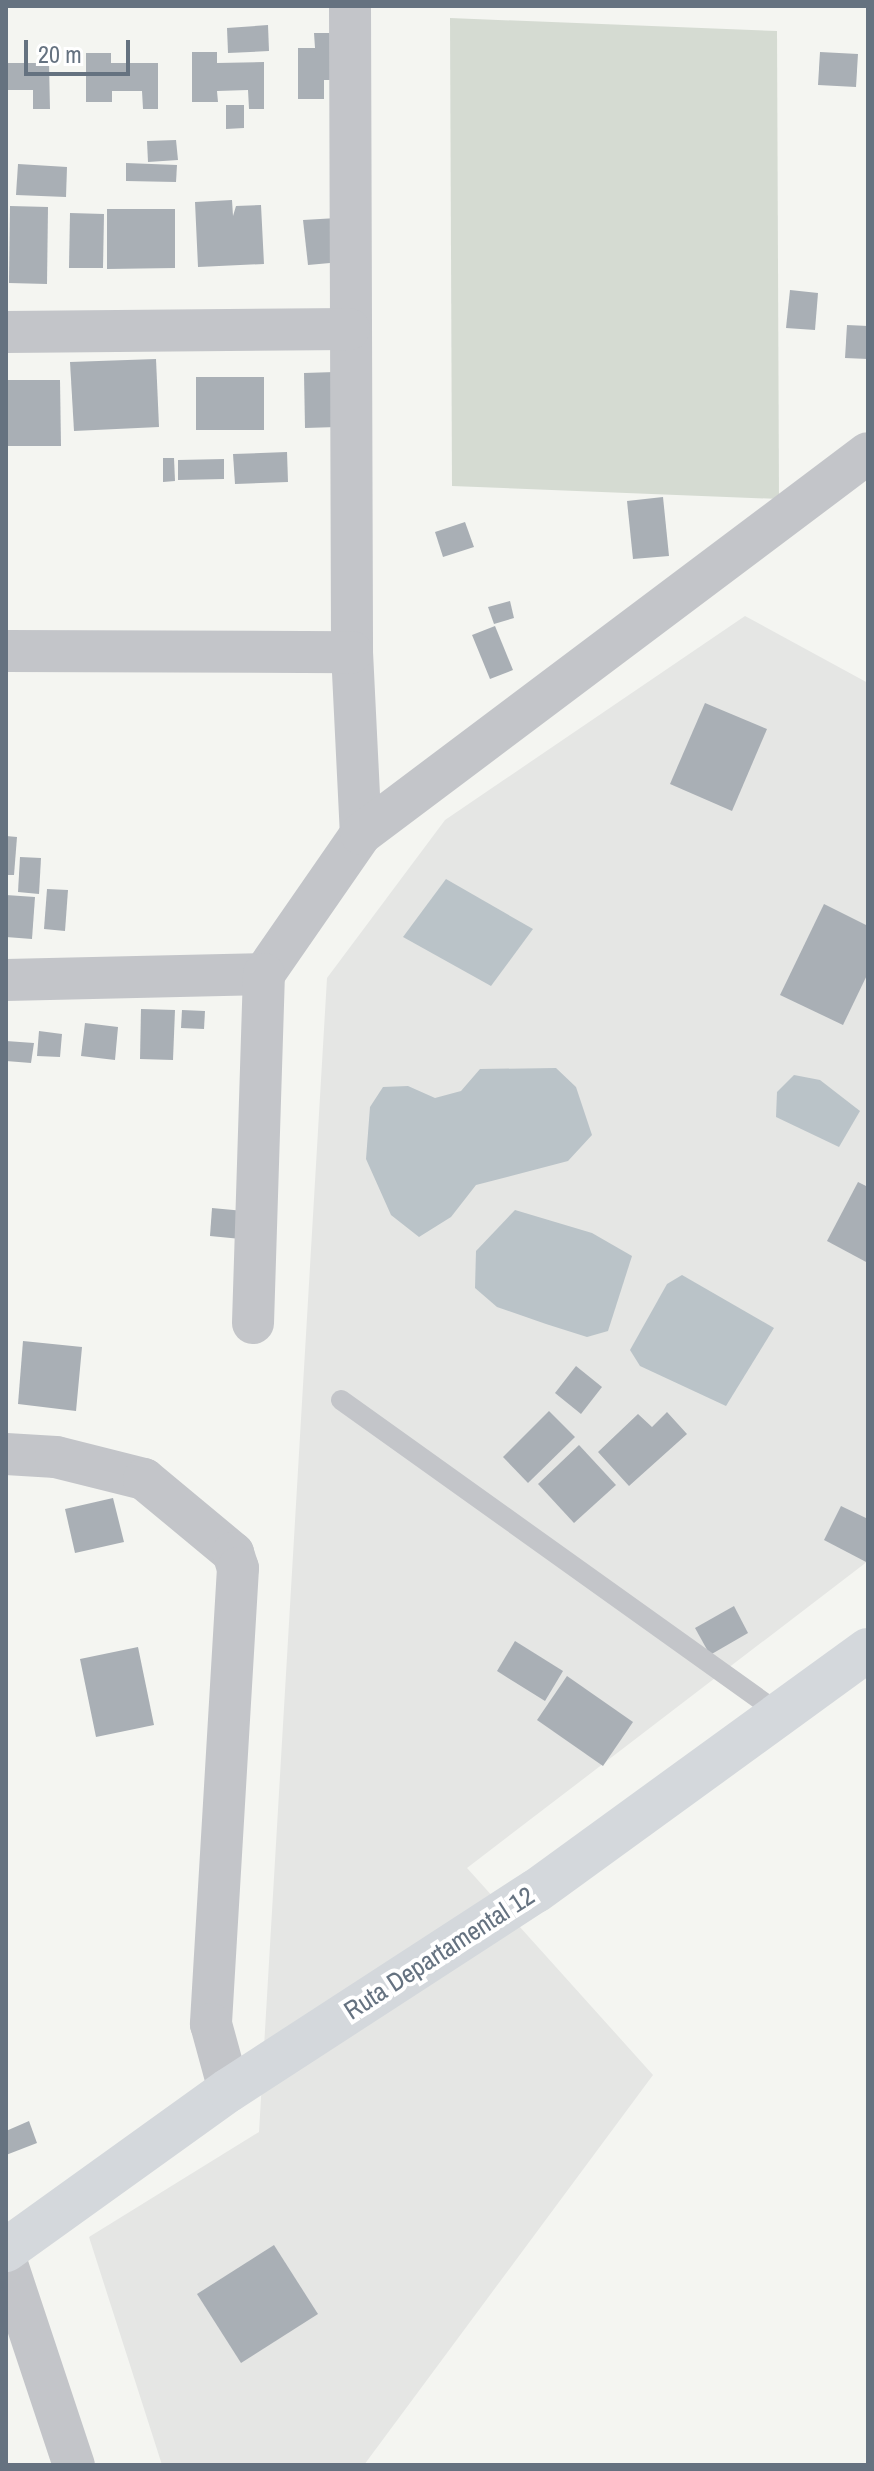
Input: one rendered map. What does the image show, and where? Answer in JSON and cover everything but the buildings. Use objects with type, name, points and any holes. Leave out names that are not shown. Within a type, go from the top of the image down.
[{"type":"main road","name":"Ruta Departamental 12","points":[[6,2250],[229,2090],[536,1891],[783,1716],[868,1650]]},
{"type":"street","points":[[350,6],[352,652],[361,834]]},
{"type":"street","points":[[6,332],[349,329]]},
{"type":"street","points":[[253,1323],[264,974],[361,834],[868,453]]},
{"type":"street","points":[[6,651],[352,652]]},
{"type":"street","points":[[6,980],[264,974]]},
{"type":"street","points":[[6,1454],[56,1457],[144,1479],[233,1553],[238,1568],[211,2024],[229,2090]]},
{"type":"street","points":[[6,2261],[74,2465]]},
{"type":"lane","points":[[341,1400],[783,1716]]},
{"type":"shaded area","points":[[450,18],[777,31],[779,499],[452,486]]},
{"type":"shaded area","points":[[745,616],[868,683],[868,1561],[467,1868],[653,2075],[364,2465],[162,2465],[89,2237],[259,2132],[327,978],[445,820]]},
{"type":"shaded area","points":[[446,879],[533,929],[491,986],[403,937]]},
{"type":"shaded area","points":[[556,1068],[576,1087],[592,1135],[568,1161],[476,1185],[451,1217],[419,1237],[391,1215],[366,1159],[370,1107],[383,1087],[408,1086],[435,1098],[461,1091],[480,1069]]},
{"type":"shaded area","points":[[794,1075],[820,1080],[860,1111],[839,1147],[776,1117],[777,1092]]},
{"type":"shaded area","points":[[515,1210],[592,1233],[632,1256],[608,1331],[587,1337],[546,1324],[497,1307],[475,1288],[476,1251]]},
{"type":"shaded area","points":[[682,1275],[774,1328],[726,1406],[640,1366],[630,1350],[667,1284]]}]
